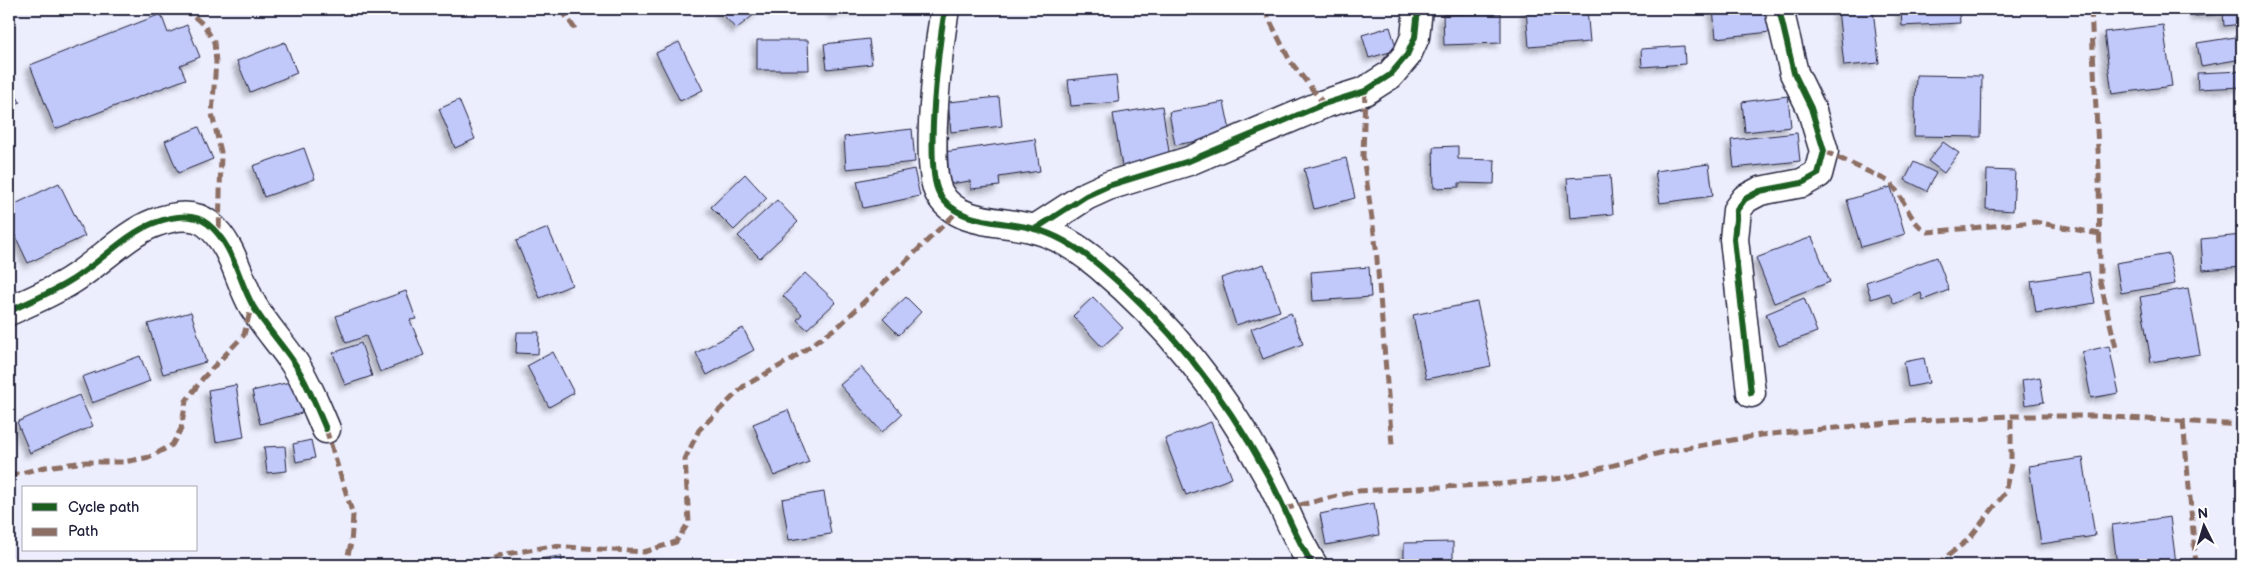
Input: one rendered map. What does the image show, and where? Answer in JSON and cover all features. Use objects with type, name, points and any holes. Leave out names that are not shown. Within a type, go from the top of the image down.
[{"type":"street","points":[[945,9],[933,148],[933,171],[938,191],[946,203],[958,212],[982,220],[1036,229],[1076,249],[1099,266],[1146,308],[1194,361],[1247,436],[1269,477],[1299,544],[1313,565]]},
{"type":"street","points":[[1036,229],[1086,196],[1108,186],[1189,161],[1324,104],[1365,91],[1390,75],[1408,55],[1415,37],[1418,9]]},
{"type":"street","points":[[1751,393],[1734,239],[1737,210],[1745,199],[1760,191],[1802,183],[1818,174],[1824,151],[1811,108],[1794,72],[1779,9]]},
{"type":"street","points":[[9,311],[69,282],[152,224],[173,218],[190,217],[207,223],[219,236],[239,270],[252,304],[297,368],[326,429]]},
{"type":"building","points":[[718,9],[761,9],[736,29]]},
{"type":"building","points":[[832,9],[862,9],[833,13]]},
{"type":"building","points":[[1526,9],[1587,9],[1590,42],[1529,47]]},
{"type":"building","points":[[1713,9],[1767,9],[1770,32],[1716,38]]},
{"type":"building","points":[[1838,9],[1873,9],[1879,63],[1844,66]]},
{"type":"building","points":[[1901,9],[1959,9],[1960,23],[1902,26]]},
{"type":"building","points":[[2195,9],[2222,9],[2223,14],[2195,16]]},
{"type":"building","points":[[2242,9],[2242,24],[2224,26],[2223,12]]},
{"type":"building","points":[[1501,13],[1501,43],[1444,45],[1443,15]]},
{"type":"building","points":[[161,14],[168,33],[187,25],[200,57],[180,65],[186,79],[55,129],[30,65]]},
{"type":"building","points":[[2163,25],[2172,86],[2112,94],[2104,32]]},
{"type":"building","points":[[1390,27],[1397,50],[1369,58],[1362,35]]},
{"type":"building","points":[[2242,36],[2242,59],[2201,66],[2197,43]]},
{"type":"building","points":[[869,39],[872,64],[827,69],[824,44]]},
{"type":"building","points":[[757,40],[808,40],[809,70],[757,70]]},
{"type":"building","points":[[285,42],[297,73],[250,92],[237,61]]},
{"type":"building","points":[[679,42],[703,90],[680,101],[656,53]]},
{"type":"building","points":[[1684,46],[1685,64],[1642,67],[1641,49]]},
{"type":"building","points":[[2242,71],[2242,87],[2198,89],[2197,73]]},
{"type":"building","points":[[1116,75],[1119,102],[1071,106],[1068,80]]},
{"type":"building","points":[[1916,75],[1982,76],[1981,137],[1914,136]]},
{"type":"building","points":[[9,84],[20,102],[9,109]]},
{"type":"building","points":[[1788,96],[1791,127],[1745,132],[1742,102]]},
{"type":"building","points":[[999,97],[1002,126],[951,132],[948,102]]},
{"type":"building","points":[[459,100],[475,139],[455,148],[439,109]]},
{"type":"building","points":[[1224,102],[1231,135],[1175,145],[1169,112]]},
{"type":"building","points":[[1162,106],[1170,158],[1122,166],[1113,114]]},
{"type":"building","points":[[199,127],[213,159],[178,173],[165,141]]},
{"type":"building","points":[[912,129],[915,162],[846,169],[844,137]]},
{"type":"building","points":[[1797,133],[1800,161],[1734,168],[1731,140]]},
{"type":"building","points":[[1035,139],[1040,171],[999,177],[1000,186],[971,189],[970,181],[949,184],[944,152]]},
{"type":"building","points":[[1943,142],[1959,153],[1944,173],[1928,161]]},
{"type":"building","points":[[1458,146],[1458,159],[1495,160],[1494,184],[1459,183],[1459,187],[1434,188],[1433,147]]},
{"type":"building","points":[[304,148],[315,179],[264,197],[253,166]]},
{"type":"building","points":[[1346,158],[1355,198],[1314,209],[1304,169]]},
{"type":"building","points":[[1914,162],[1936,173],[1927,191],[1905,180]]},
{"type":"building","points":[[1709,164],[1713,196],[1660,203],[1655,171]]},
{"type":"building","points":[[914,169],[920,196],[863,208],[857,181]]},
{"type":"building","points":[[1987,170],[2015,171],[2013,211],[1986,209]]},
{"type":"building","points":[[745,174],[767,198],[734,230],[711,207]]},
{"type":"building","points":[[1610,175],[1613,214],[1570,218],[1567,178]]},
{"type":"building","points":[[59,183],[85,236],[28,263],[9,223],[9,207]]},
{"type":"building","points":[[1891,187],[1905,234],[1861,247],[1847,200]]},
{"type":"building","points":[[777,200],[798,222],[760,258],[738,236]]},
{"type":"building","points":[[548,228],[572,285],[540,298],[516,241]]},
{"type":"building","points":[[2242,235],[2242,267],[2203,270],[2201,239]]},
{"type":"building","points":[[1812,237],[1830,282],[1774,303],[1756,258]]},
{"type":"building","points":[[2169,254],[2175,284],[2121,293],[2116,263]]},
{"type":"building","points":[[1937,257],[1949,290],[1923,300],[1921,293],[1894,304],[1889,293],[1871,299],[1866,282]]},
{"type":"building","points":[[1264,264],[1280,311],[1236,325],[1221,278]]},
{"type":"building","points":[[1369,267],[1371,297],[1313,301],[1311,272]]},
{"type":"building","points":[[2089,272],[2095,303],[2036,313],[2031,281]]},
{"type":"building","points":[[805,273],[836,302],[807,329],[797,320],[802,314],[783,296]]},
{"type":"building","points":[[2188,288],[2200,354],[2151,362],[2140,297]]},
{"type":"building","points":[[406,291],[416,319],[410,320],[424,355],[380,372],[366,336],[346,343],[336,316]]},
{"type":"building","points":[[906,297],[921,312],[899,335],[883,319]]},
{"type":"building","points":[[1093,297],[1123,328],[1102,347],[1073,316]]},
{"type":"building","points":[[1804,298],[1817,332],[1779,346],[1766,314]]},
{"type":"building","points":[[1477,302],[1491,366],[1426,379],[1413,315]]},
{"type":"building","points":[[191,312],[206,362],[163,374],[148,324]]},
{"type":"building","points":[[1291,313],[1303,344],[1263,359],[1251,329]]},
{"type":"building","points":[[743,328],[754,350],[707,375],[696,353]]},
{"type":"building","points":[[517,332],[539,332],[538,354],[516,353]]},
{"type":"building","points":[[361,343],[372,376],[345,385],[333,353]]},
{"type":"building","points":[[2109,346],[2119,393],[2091,398],[2082,352]]},
{"type":"building","points":[[553,352],[574,393],[549,407],[527,366]]},
{"type":"building","points":[[140,356],[150,381],[92,403],[82,377]]},
{"type":"building","points":[[1924,358],[1929,383],[1908,387],[1904,362]]},
{"type":"building","points":[[861,367],[902,414],[882,432],[840,385]]},
{"type":"building","points":[[2040,377],[2044,402],[2025,405],[2022,380]]},
{"type":"building","points":[[294,381],[302,413],[260,424],[252,391]]},
{"type":"building","points":[[236,385],[244,437],[216,442],[208,390]]},
{"type":"building","points":[[79,395],[93,426],[30,453],[17,422]]},
{"type":"building","points":[[788,410],[809,462],[774,476],[753,424]]},
{"type":"building","points":[[1211,422],[1232,478],[1186,495],[1165,439]]},
{"type":"building","points":[[311,440],[315,458],[296,462],[293,444]]},
{"type":"building","points":[[285,446],[287,471],[267,473],[264,447]]},
{"type":"building","points":[[2083,458],[2095,536],[2041,544],[2029,466]]},
{"type":"building","points":[[824,492],[831,534],[789,540],[782,499]]},
{"type":"building","points":[[1374,503],[1379,535],[1326,545],[1320,514]]},
{"type":"building","points":[[2170,517],[2176,563],[2163,565],[2117,565],[2112,525]]},
{"type":"building","points":[[1453,542],[1453,565],[1404,565],[1404,543]]},
{"type":"building","points":[[561,556],[563,565],[540,565],[539,559]]},
{"type":"marked path","points":[[125,9],[134,9]]},
{"type":"marked path","points":[[166,9],[191,14],[204,25],[214,42],[216,62],[212,114],[221,152],[219,236]]},
{"type":"marked path","points":[[561,9],[575,29]]},
{"type":"marked path","points":[[1264,9],[1290,61],[1324,104]]},
{"type":"marked path","points":[[2091,9],[2099,169],[2100,281],[2117,352]]},
{"type":"marked path","points":[[1365,91],[1363,156],[1376,247],[1392,445]]},
{"type":"marked path","points":[[1824,151],[1888,181],[1898,193],[1911,216],[1921,228],[1928,232],[2035,222],[2100,234]]},
{"type":"marked path","points":[[480,565],[501,555],[552,546],[644,552],[676,542],[689,522],[685,459],[699,430],[744,386],[792,359],[841,324],[958,211]]},
{"type":"marked path","points":[[9,476],[45,467],[86,462],[124,462],[150,457],[172,445],[181,429],[186,401],[203,378],[244,335],[252,304]]},
{"type":"marked path","points":[[1284,509],[1357,491],[1501,484],[1564,478],[1664,452],[1761,435],[1899,422],[2011,416],[2096,416],[2242,425]]},
{"type":"marked path","points":[[1936,565],[1969,539],[2005,493],[2011,464],[2011,416]]},
{"type":"marked path","points":[[2183,421],[2196,565]]},
{"type":"marked path","points":[[326,429],[353,515],[351,544],[345,565]]},
{"type":"cycle path","points":[[945,9],[939,49],[933,132],[935,178],[939,193],[947,204],[969,217],[1023,226],[1052,235],[1085,255],[1125,288],[1172,336],[1232,416],[1267,474],[1300,543],[1313,565]]},
{"type":"cycle path","points":[[1035,229],[1086,196],[1108,186],[1189,161],[1324,104],[1365,91],[1390,75],[1407,55],[1415,37],[1418,9]]},
{"type":"cycle path","points":[[1751,393],[1734,239],[1737,210],[1745,199],[1760,191],[1802,183],[1818,174],[1824,151],[1811,108],[1794,73],[1779,9]]},
{"type":"cycle path","points":[[9,311],[70,281],[132,234],[143,228],[160,221],[181,217],[202,220],[217,232],[230,252],[253,306],[298,369],[326,429]]}]
